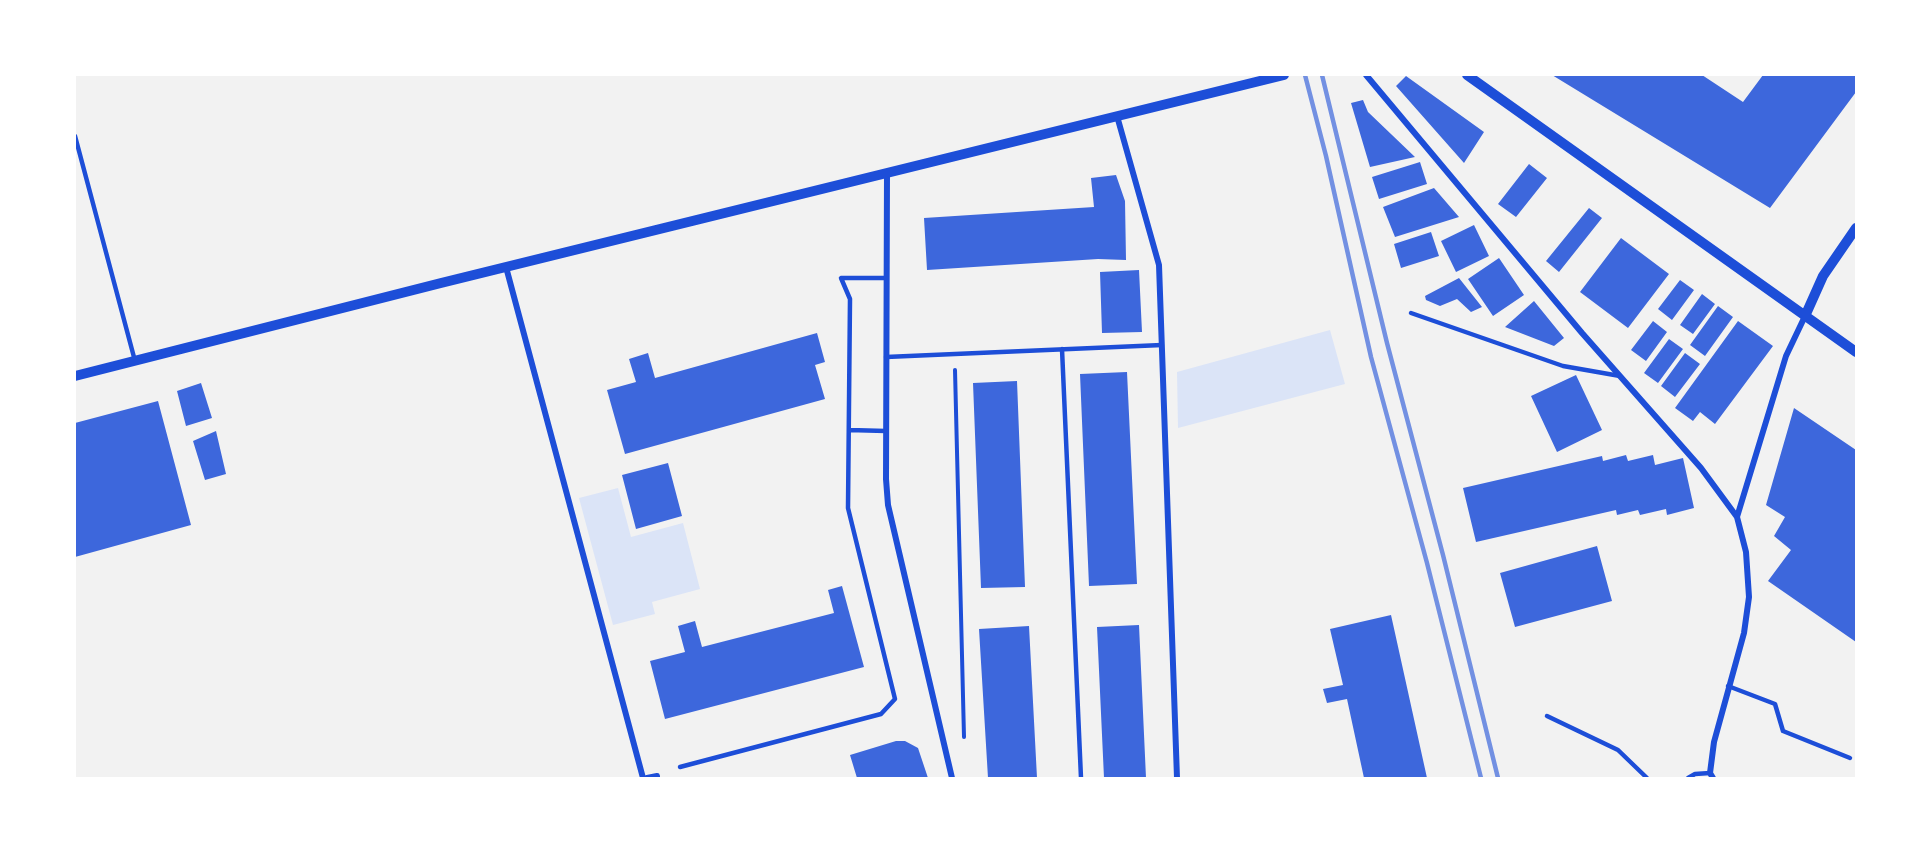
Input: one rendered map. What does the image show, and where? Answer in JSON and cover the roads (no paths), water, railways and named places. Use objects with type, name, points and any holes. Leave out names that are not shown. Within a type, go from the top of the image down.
[{"type":"street","points":[[75,376],[1284,75]]},
{"type":"street","points":[[1366,75],[1620,376],[1701,468],[1737,517],[1746,552],[1749,597],[1744,633],[1714,742],[1711,776]]},
{"type":"street","points":[[1467,75],[1806,314],[1856,352]]},
{"type":"street","points":[[1117,116],[1159,266],[1177,778]]},
{"type":"street","points":[[887,173],[886,479],[888,505],[952,778]]},
{"type":"street","points":[[1737,517],[1786,356],[1822,276],[1856,228]]},
{"type":"street","points":[[506,267],[645,778],[657,776],[657,778]]},
{"type":"lane","points":[[75,135],[135,361]]},
{"type":"lane","points":[[680,767],[881,714],[895,699],[848,508],[850,299],[841,278],[886,278]]},
{"type":"lane","points":[[1411,313],[1563,366],[1620,376]]},
{"type":"lane","points":[[886,357],[1162,345]]},
{"type":"lane","points":[[1062,350],[1081,778]]},
{"type":"lane","points":[[849,430],[886,431]]},
{"type":"lane","points":[[1728,686],[1775,704],[1783,731],[1850,758]]},
{"type":"lane","points":[[1546,716],[1618,750],[1647,778]]},
{"type":"lane","points":[[1688,778],[1695,774],[1711,776]]},
{"type":"railway","points":[[1305,75],[1326,156],[1371,357],[1427,563],[1481,778]]},
{"type":"railway","points":[[1322,75],[1387,343],[1443,555],[1498,778]]}]
